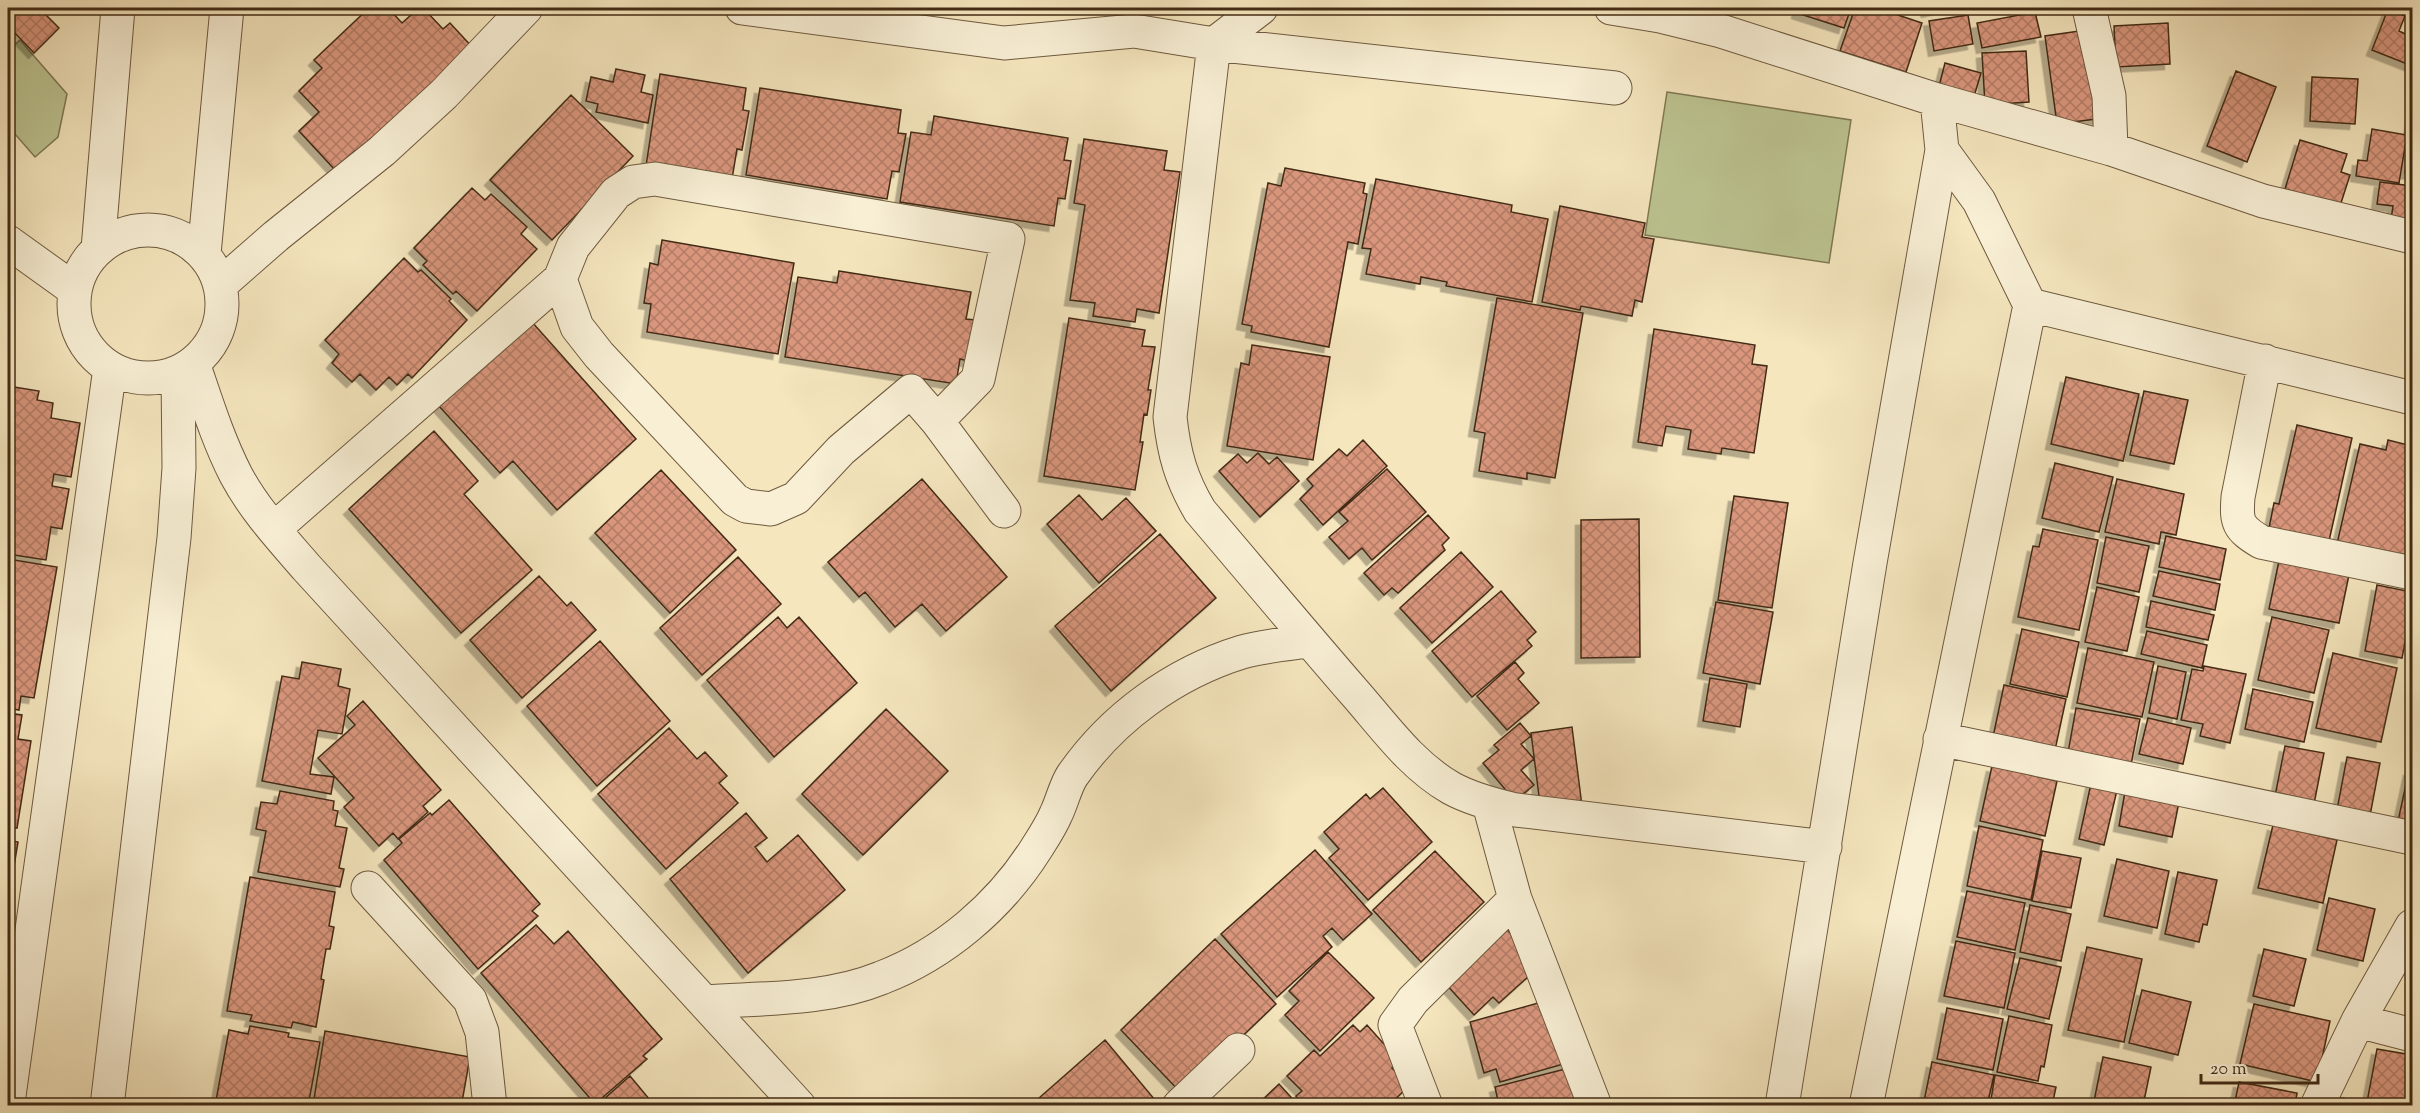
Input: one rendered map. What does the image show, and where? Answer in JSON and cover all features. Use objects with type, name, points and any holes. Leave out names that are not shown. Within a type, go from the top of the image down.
[{"type":"street","points":[[98,249],[118,8]]},
{"type":"street","points":[[204,254],[227,8]]},
{"type":"street","points":[[220,285],[276,236],[382,151],[444,94],[526,8]]},
{"type":"street","points":[[742,8],[1004,43],[1134,31],[1214,44],[1615,88]]},
{"type":"street","points":[[1261,8],[1214,44],[1170,417],[1173,446],[1179,469],[1200,511],[1309,641],[1411,757],[1452,788],[1489,804],[1516,810],[1825,847]]},
{"type":"street","points":[[1621,8],[1721,31],[1937,100],[2111,149],[2264,201],[2412,237]]},
{"type":"street","points":[[2089,8],[2109,96],[2111,149]]},
{"type":"street","points":[[1782,1106],[1870,563],[1942,150],[1937,100]]},
{"type":"street","points":[[1866,1106],[2030,304],[1979,201],[1942,150]]},
{"type":"street","points":[[274,528],[560,279],[573,248],[616,193],[633,182],[655,179],[1008,239],[978,380],[937,421]]},
{"type":"street","points":[[143,229],[160,230],[177,235],[204,254],[220,285],[221,320],[206,351],[185,368],[161,377],[143,379],[126,376],[98,360],[87,348],[80,335],[73,306],[75,290],[83,268],[98,249],[111,239],[127,232],[143,229]]},
{"type":"street","points":[[8,242],[75,290]]},
{"type":"street","points":[[560,279],[577,327],[600,355],[735,500],[746,506],[771,509],[796,498],[841,450],[911,391],[937,421],[1004,511]]},
{"type":"street","points":[[2030,304],[2412,398]]},
{"type":"street","points":[[2265,361],[2238,497],[2236,518],[2244,531],[2260,542],[2412,573]]},
{"type":"street","points":[[8,1103],[110,368]]},
{"type":"street","points":[[185,368],[237,476],[257,509],[306,567],[799,1106]]},
{"type":"street","points":[[107,1106],[174,538],[185,368]]},
{"type":"street","points":[[706,1002],[844,991],[882,978],[919,960],[953,938],[985,912],[1012,882],[1036,850],[1056,815],[1071,778],[1115,726],[1141,704],[1169,685],[1205,666],[1234,655],[1309,641]]},
{"type":"street","points":[[1940,739],[2412,838]]},
{"type":"street","points":[[1489,804],[1515,899],[1595,1106]]},
{"type":"street","points":[[368,888],[470,1000],[482,1032],[489,1106]]},
{"type":"street","points":[[1420,1102],[1395,1025],[1413,1000],[1515,899]]},
{"type":"street","points":[[2317,1106],[2358,1021],[2412,926]]},
{"type":"street","points":[[2358,1021],[2412,1035]]},
{"type":"street","points":[[1179,1106],[1238,1050]]},
{"type":"green space","points":[[20,40],[67,94],[58,137],[35,157],[8,126],[8,51]]},
{"type":"green space","points":[[1667,92],[1851,120],[1829,263],[1645,235]]},
{"type":"building","points":[[8,8],[53,8],[46,15],[59,28],[34,53],[15,33],[8,40]]},
{"type":"building","points":[[369,8],[388,8],[402,23],[419,8],[423,8],[443,29],[450,23],[474,49],[361,156],[355,151],[335,170],[299,131],[319,112],[299,91],[322,68],[314,60]]},
{"type":"building","points":[[1798,8],[1851,8],[1844,28],[1797,13]]},
{"type":"building","points":[[1855,8],[1877,8],[1922,23],[1906,72],[1840,51]]},
{"type":"building","points":[[1925,8],[1944,8],[1927,12]]},
{"type":"building","points":[[2388,9],[2405,16],[2399,31],[2412,37],[2412,66],[2372,50]]},
{"type":"building","points":[[2035,12],[2041,37],[1982,48],[1977,23]]},
{"type":"building","points":[[1968,15],[1973,44],[1934,51],[1929,21]]},
{"type":"building","points":[[2168,23],[2170,64],[2116,67],[2114,26]]},
{"type":"building","points":[[2093,29],[2104,118],[2057,124],[2045,36]]},
{"type":"building","points":[[2026,51],[2029,102],[1985,105],[1982,53]]},
{"type":"building","points":[[1945,63],[1981,73],[1973,100],[1938,90]]},
{"type":"building","points":[[616,69],[645,75],[641,92],[653,95],[648,123],[596,112],[598,104],[586,101],[591,77],[613,82]]},
{"type":"building","points":[[2236,71],[2276,87],[2247,162],[2207,146]]},
{"type":"building","points":[[660,74],[746,88],[743,110],[749,111],[742,150],[737,149],[732,179],[646,166]]},
{"type":"building","points":[[2312,77],[2358,79],[2355,124],[2310,121]]},
{"type":"building","points":[[760,88],[901,110],[898,133],[906,134],[899,172],[892,171],[887,199],[746,175]]},
{"type":"building","points":[[571,95],[633,156],[552,240],[490,180]]},
{"type":"building","points":[[2412,108],[2412,174],[2405,173]]},
{"type":"building","points":[[934,116],[1068,138],[1064,160],[1071,161],[1065,199],[1058,198],[1054,226],[900,202],[911,132],[931,135]]},
{"type":"building","points":[[2372,129],[2407,135],[2399,183],[2356,176],[2358,160],[2367,161]]},
{"type":"building","points":[[1084,139],[1167,151],[1164,170],[1180,172],[1159,313],[1137,309],[1135,322],[1093,316],[1095,303],[1070,300],[1085,205],[1074,203]]},
{"type":"building","points":[[2300,140],[2347,154],[2341,172],[2350,175],[2340,206],[2285,189]]},
{"type":"building","points":[[1285,168],[1365,183],[1363,193],[1367,194],[1358,244],[1348,242],[1329,347],[1251,332],[1252,326],[1242,324],[1268,183],[1281,186]]},
{"type":"building","points":[[1376,179],[1512,205],[1511,212],[1548,219],[1532,302],[1446,286],[1447,282],[1421,277],[1420,284],[1366,274],[1371,249],[1362,248]]},
{"type":"building","points":[[2380,182],[2412,186],[2412,224],[2390,226],[2393,206],[2377,204]]},
{"type":"building","points":[[472,188],[485,200],[491,194],[527,227],[521,234],[537,249],[477,311],[456,291],[453,294],[423,265],[427,261],[414,248]]},
{"type":"building","points":[[1560,206],[1645,223],[1642,237],[1654,239],[1642,302],[1635,300],[1632,316],[1581,306],[1580,310],[1542,302]]},
{"type":"building","points":[[662,240],[794,263],[778,354],[647,332],[651,304],[644,303],[650,263],[658,265]]},
{"type":"building","points":[[404,258],[418,272],[421,270],[451,299],[449,301],[467,320],[412,378],[408,374],[397,385],[389,377],[376,390],[360,374],[352,382],[332,363],[339,354],[325,340]]},
{"type":"building","points":[[839,271],[971,292],[966,319],[975,320],[968,361],[960,359],[956,384],[785,357],[798,277],[837,283]]},
{"type":"building","points":[[1497,298],[1583,313],[1555,478],[1527,473],[1527,479],[1479,471],[1485,433],[1474,431]]},
{"type":"building","points":[[1069,318],[1145,330],[1142,346],[1155,347],[1148,390],[1151,390],[1147,415],[1144,414],[1140,442],[1143,442],[1135,490],[1044,476]]},
{"type":"building","points":[[532,322],[636,439],[557,510],[513,461],[500,473],[439,406]]},
{"type":"building","points":[[1654,329],[1755,345],[1752,364],[1767,366],[1754,453],[1722,448],[1721,454],[1688,449],[1691,430],[1666,426],[1662,446],[1638,442]]},
{"type":"building","points":[[1252,345],[1330,357],[1313,460],[1227,446],[1241,363],[1249,365]]},
{"type":"building","points":[[2066,377],[2139,394],[2123,461],[2051,444]]},
{"type":"building","points":[[8,386],[39,391],[37,400],[53,403],[51,418],[80,423],[71,477],[54,474],[52,486],[69,489],[62,529],[51,527],[46,560],[8,554]]},
{"type":"building","points":[[2144,391],[2188,400],[2174,464],[2130,455]]},
{"type":"building","points":[[2297,425],[2352,438],[2329,541],[2269,528],[2274,503],[2279,504]]},
{"type":"building","points":[[434,431],[478,481],[464,494],[532,570],[461,633],[349,509]]},
{"type":"building","points":[[1363,440],[1387,466],[1323,525],[1300,499],[1313,486],[1307,479],[1339,449],[1347,456]]},
{"type":"building","points":[[2388,440],[2412,446],[2412,543],[2406,570],[2336,548],[2360,444],[2386,450]]},
{"type":"building","points":[[1258,453],[1269,464],[1277,457],[1299,481],[1260,517],[1219,471],[1238,454],[1247,463]]},
{"type":"building","points":[[2055,463],[2113,477],[2099,532],[2042,518]]},
{"type":"building","points":[[1387,469],[1426,512],[1372,560],[1362,548],[1349,559],[1329,537],[1348,521],[1339,512]]},
{"type":"building","points":[[661,470],[736,550],[670,613],[595,533]]},
{"type":"building","points":[[922,479],[1007,577],[946,631],[922,604],[895,627],[865,592],[859,597],[828,562]]},
{"type":"building","points":[[2117,479],[2184,494],[2176,535],[2161,532],[2159,544],[2105,532]]},
{"type":"building","points":[[1079,495],[1102,520],[1126,498],[1156,531],[1099,583],[1047,524]]},
{"type":"building","points":[[1734,496],[1788,503],[1772,608],[1718,600]]},
{"type":"building","points":[[1428,515],[1449,538],[1442,545],[1445,550],[1398,593],[1392,588],[1384,595],[1364,573]]},
{"type":"building","points":[[1639,519],[1640,657],[1581,658],[1581,520]]},
{"type":"building","points":[[2043,529],[2098,540],[2079,630],[2018,617],[2033,546],[2039,547]]},
{"type":"building","points":[[1160,534],[1216,598],[1111,691],[1055,626]]},
{"type":"building","points":[[2166,536],[2226,549],[2220,580],[2159,567]]},
{"type":"building","points":[[2106,537],[2149,546],[2139,592],[2097,583]]},
{"type":"building","points":[[1461,552],[1493,587],[1432,643],[1400,608]]},
{"type":"building","points":[[2280,556],[2350,570],[2339,623],[2269,609]]},
{"type":"building","points":[[738,557],[781,604],[702,675],[660,628]]},
{"type":"building","points":[[8,559],[57,567],[34,698],[21,696],[19,710],[8,708]]},
{"type":"building","points":[[2159,571],[2220,584],[2215,610],[2153,596]]},
{"type":"building","points":[[539,576],[567,606],[571,602],[596,630],[522,698],[470,640]]},
{"type":"building","points":[[2377,585],[2412,592],[2412,607],[2402,658],[2365,651]]},
{"type":"building","points":[[2097,587],[2139,597],[2127,651],[2085,642]]},
{"type":"building","points":[[1501,591],[1536,632],[1527,640],[1532,646],[1472,697],[1432,651]]},
{"type":"building","points":[[2151,601],[2214,615],[2208,640],[2146,627]]},
{"type":"building","points":[[1716,602],[1773,612],[1760,684],[1703,673]]},
{"type":"building","points":[[778,617],[787,628],[799,617],[857,683],[774,757],[707,680]]},
{"type":"building","points":[[2272,617],[2329,630],[2314,693],[2258,680]]},
{"type":"building","points":[[2022,629],[2079,642],[2067,697],[2010,684]]},
{"type":"building","points":[[2147,631],[2207,645],[2202,668],[2141,654]]},
{"type":"building","points":[[600,641],[670,721],[597,786],[527,706]]},
{"type":"building","points":[[2088,648],[2154,662],[2142,717],[2077,703]]},
{"type":"building","points":[[2333,653],[2397,668],[2381,742],[2316,728]]},
{"type":"building","points":[[302,662],[341,669],[338,686],[350,689],[342,734],[318,730],[310,774],[334,777],[331,794],[262,781],[282,676],[299,679]]},
{"type":"building","points":[[1515,662],[1524,673],[1518,679],[1539,703],[1507,730],[1477,696]]},
{"type":"building","points":[[2158,666],[2186,672],[2177,719],[2149,713]]},
{"type":"building","points":[[2204,666],[2246,674],[2230,743],[2200,736],[2203,724],[2181,720],[2192,669],[2203,671]]},
{"type":"building","points":[[1710,678],[1747,684],[1740,727],[1703,721]]},
{"type":"building","points":[[2004,685],[2066,699],[2055,750],[1993,737]]},
{"type":"building","points":[[2253,689],[2313,702],[2304,742],[2245,729]]},
{"type":"building","points":[[363,701],[441,790],[423,806],[428,812],[398,839],[393,833],[379,846],[344,807],[354,798],[318,758],[355,725],[347,716]]},
{"type":"building","points":[[2076,708],[2140,719],[2129,775],[2066,764]]},
{"type":"building","points":[[886,709],[948,771],[863,855],[802,794]]},
{"type":"building","points":[[8,713],[22,715],[18,739],[31,741],[17,828],[8,826]]},
{"type":"building","points":[[2148,718],[2191,728],[2183,764],[2139,754]]},
{"type":"building","points":[[1520,723],[1531,736],[1521,744],[1534,759],[1521,770],[1534,785],[1515,801],[1483,763],[1499,750],[1494,745]]},
{"type":"building","points":[[1572,727],[1582,806],[1541,812],[1531,733]]},
{"type":"building","points":[[669,728],[697,759],[705,752],[727,776],[719,783],[738,803],[666,869],[598,794]]},
{"type":"building","points":[[2285,746],[2324,753],[2313,809],[2274,801]]},
{"type":"building","points":[[2347,757],[2380,763],[2369,821],[2336,815]]},
{"type":"building","points":[[1992,766],[2057,781],[2045,836],[1980,821]]},
{"type":"building","points":[[2409,770],[2412,771],[2412,829],[2397,826]]},
{"type":"building","points":[[2092,779],[2118,786],[2104,845],[2079,839]]},
{"type":"building","points":[[2126,786],[2180,797],[2172,837],[2119,826]]},
{"type":"building","points":[[1383,788],[1432,842],[1368,900],[1329,858],[1339,849],[1324,832],[1366,794],[1370,799]]},
{"type":"building","points":[[280,791],[334,801],[333,810],[338,811],[335,826],[347,828],[339,868],[344,869],[340,887],[258,872],[266,831],[256,829],[261,802],[277,804]]},
{"type":"building","points":[[449,800],[540,904],[532,911],[538,916],[478,969],[384,860],[402,843],[399,839]]},
{"type":"building","points":[[746,813],[767,838],[755,847],[767,862],[798,835],[845,890],[748,973],[670,879]]},
{"type":"building","points":[[2273,825],[2337,840],[2323,903],[2258,888]]},
{"type":"building","points":[[1979,826],[2043,840],[2031,900],[1967,886]]},
{"type":"building","points":[[8,840],[18,842],[8,902]]},
{"type":"building","points":[[1315,850],[1372,914],[1343,940],[1332,928],[1323,936],[1332,947],[1277,997],[1221,934]]},
{"type":"building","points":[[1435,851],[1484,902],[1421,962],[1373,910]]},
{"type":"building","points":[[2042,851],[2081,858],[2071,908],[2032,901]]},
{"type":"building","points":[[2117,859],[2169,871],[2157,928],[2104,916]]},
{"type":"building","points":[[2178,872],[2217,880],[2207,925],[2203,924],[2199,942],[2165,934]]},
{"type":"building","points":[[250,877],[335,892],[329,926],[334,927],[330,949],[326,949],[321,979],[324,980],[316,1027],[293,1022],[291,1028],[250,1021],[252,1015],[227,1011]]},
{"type":"building","points":[[1967,891],[2025,903],[2015,950],[1957,937]]},
{"type":"building","points":[[2329,898],[2375,909],[2363,961],[2317,950]]},
{"type":"building","points":[[2030,905],[2071,914],[2061,961],[2020,952]]},
{"type":"building","points":[[536,925],[554,944],[568,931],[662,1039],[643,1056],[647,1059],[595,1104],[481,973]]},
{"type":"building","points":[[1505,927],[1540,966],[1499,1003],[1493,997],[1474,1015],[1444,982]]},
{"type":"building","points":[[1215,939],[1276,1004],[1182,1094],[1121,1030]]},
{"type":"building","points":[[1956,941],[2015,953],[2004,1008],[1944,996]]},
{"type":"building","points":[[2087,947],[2142,959],[2124,1042],[2068,1030]]},
{"type":"building","points":[[2264,949],[2306,959],[2294,1006],[2253,996]]},
{"type":"building","points":[[1328,952],[1374,998],[1320,1051],[1285,1015],[1299,1001],[1289,991]]},
{"type":"building","points":[[2020,958],[2061,967],[2049,1019],[2007,1009]]},
{"type":"building","points":[[2142,990],[2191,1002],[2178,1055],[2129,1043]]},
{"type":"building","points":[[1549,1000],[1567,1063],[1500,1082],[1496,1069],[1484,1073],[1470,1022]]},
{"type":"building","points":[[2254,1004],[2330,1021],[2317,1082],[2240,1064]]},
{"type":"building","points":[[1947,1008],[2003,1019],[1993,1070],[1937,1059]]},
{"type":"building","points":[[2009,1016],[2052,1025],[2044,1067],[2041,1066],[2038,1081],[1997,1072]]},
{"type":"building","points":[[1353,1025],[1360,1032],[1367,1025],[1399,1061],[1392,1068],[1409,1086],[1388,1106],[1304,1106],[1296,1096],[1302,1091],[1287,1076],[1314,1050],[1320,1056]]},
{"type":"building","points":[[250,1026],[289,1033],[288,1037],[320,1042],[308,1106],[215,1106],[229,1030],[248,1034]]},
{"type":"building","points":[[325,1031],[470,1057],[462,1102],[457,1101],[457,1106],[352,1106],[314,1099]]},
{"type":"building","points":[[1105,1040],[1160,1106],[1030,1106]]},
{"type":"building","points":[[2377,1049],[2412,1055],[2411,1106],[2340,1106],[2342,1098],[2367,1102]]},
{"type":"building","points":[[2103,1057],[2151,1067],[2143,1106],[2093,1106]]},
{"type":"building","points":[[1932,1062],[1994,1075],[1987,1106],[1923,1106]]},
{"type":"building","points":[[1573,1067],[1583,1106],[1499,1106],[1495,1087]]},
{"type":"building","points":[[1995,1075],[2056,1087],[2052,1106],[1990,1106]]},
{"type":"building","points":[[630,1076],[655,1106],[596,1106]]},
{"type":"building","points":[[2239,1082],[2297,1093],[2295,1106],[2234,1106]]},
{"type":"building","points":[[1279,1084],[1299,1106],[1256,1106]]}]
